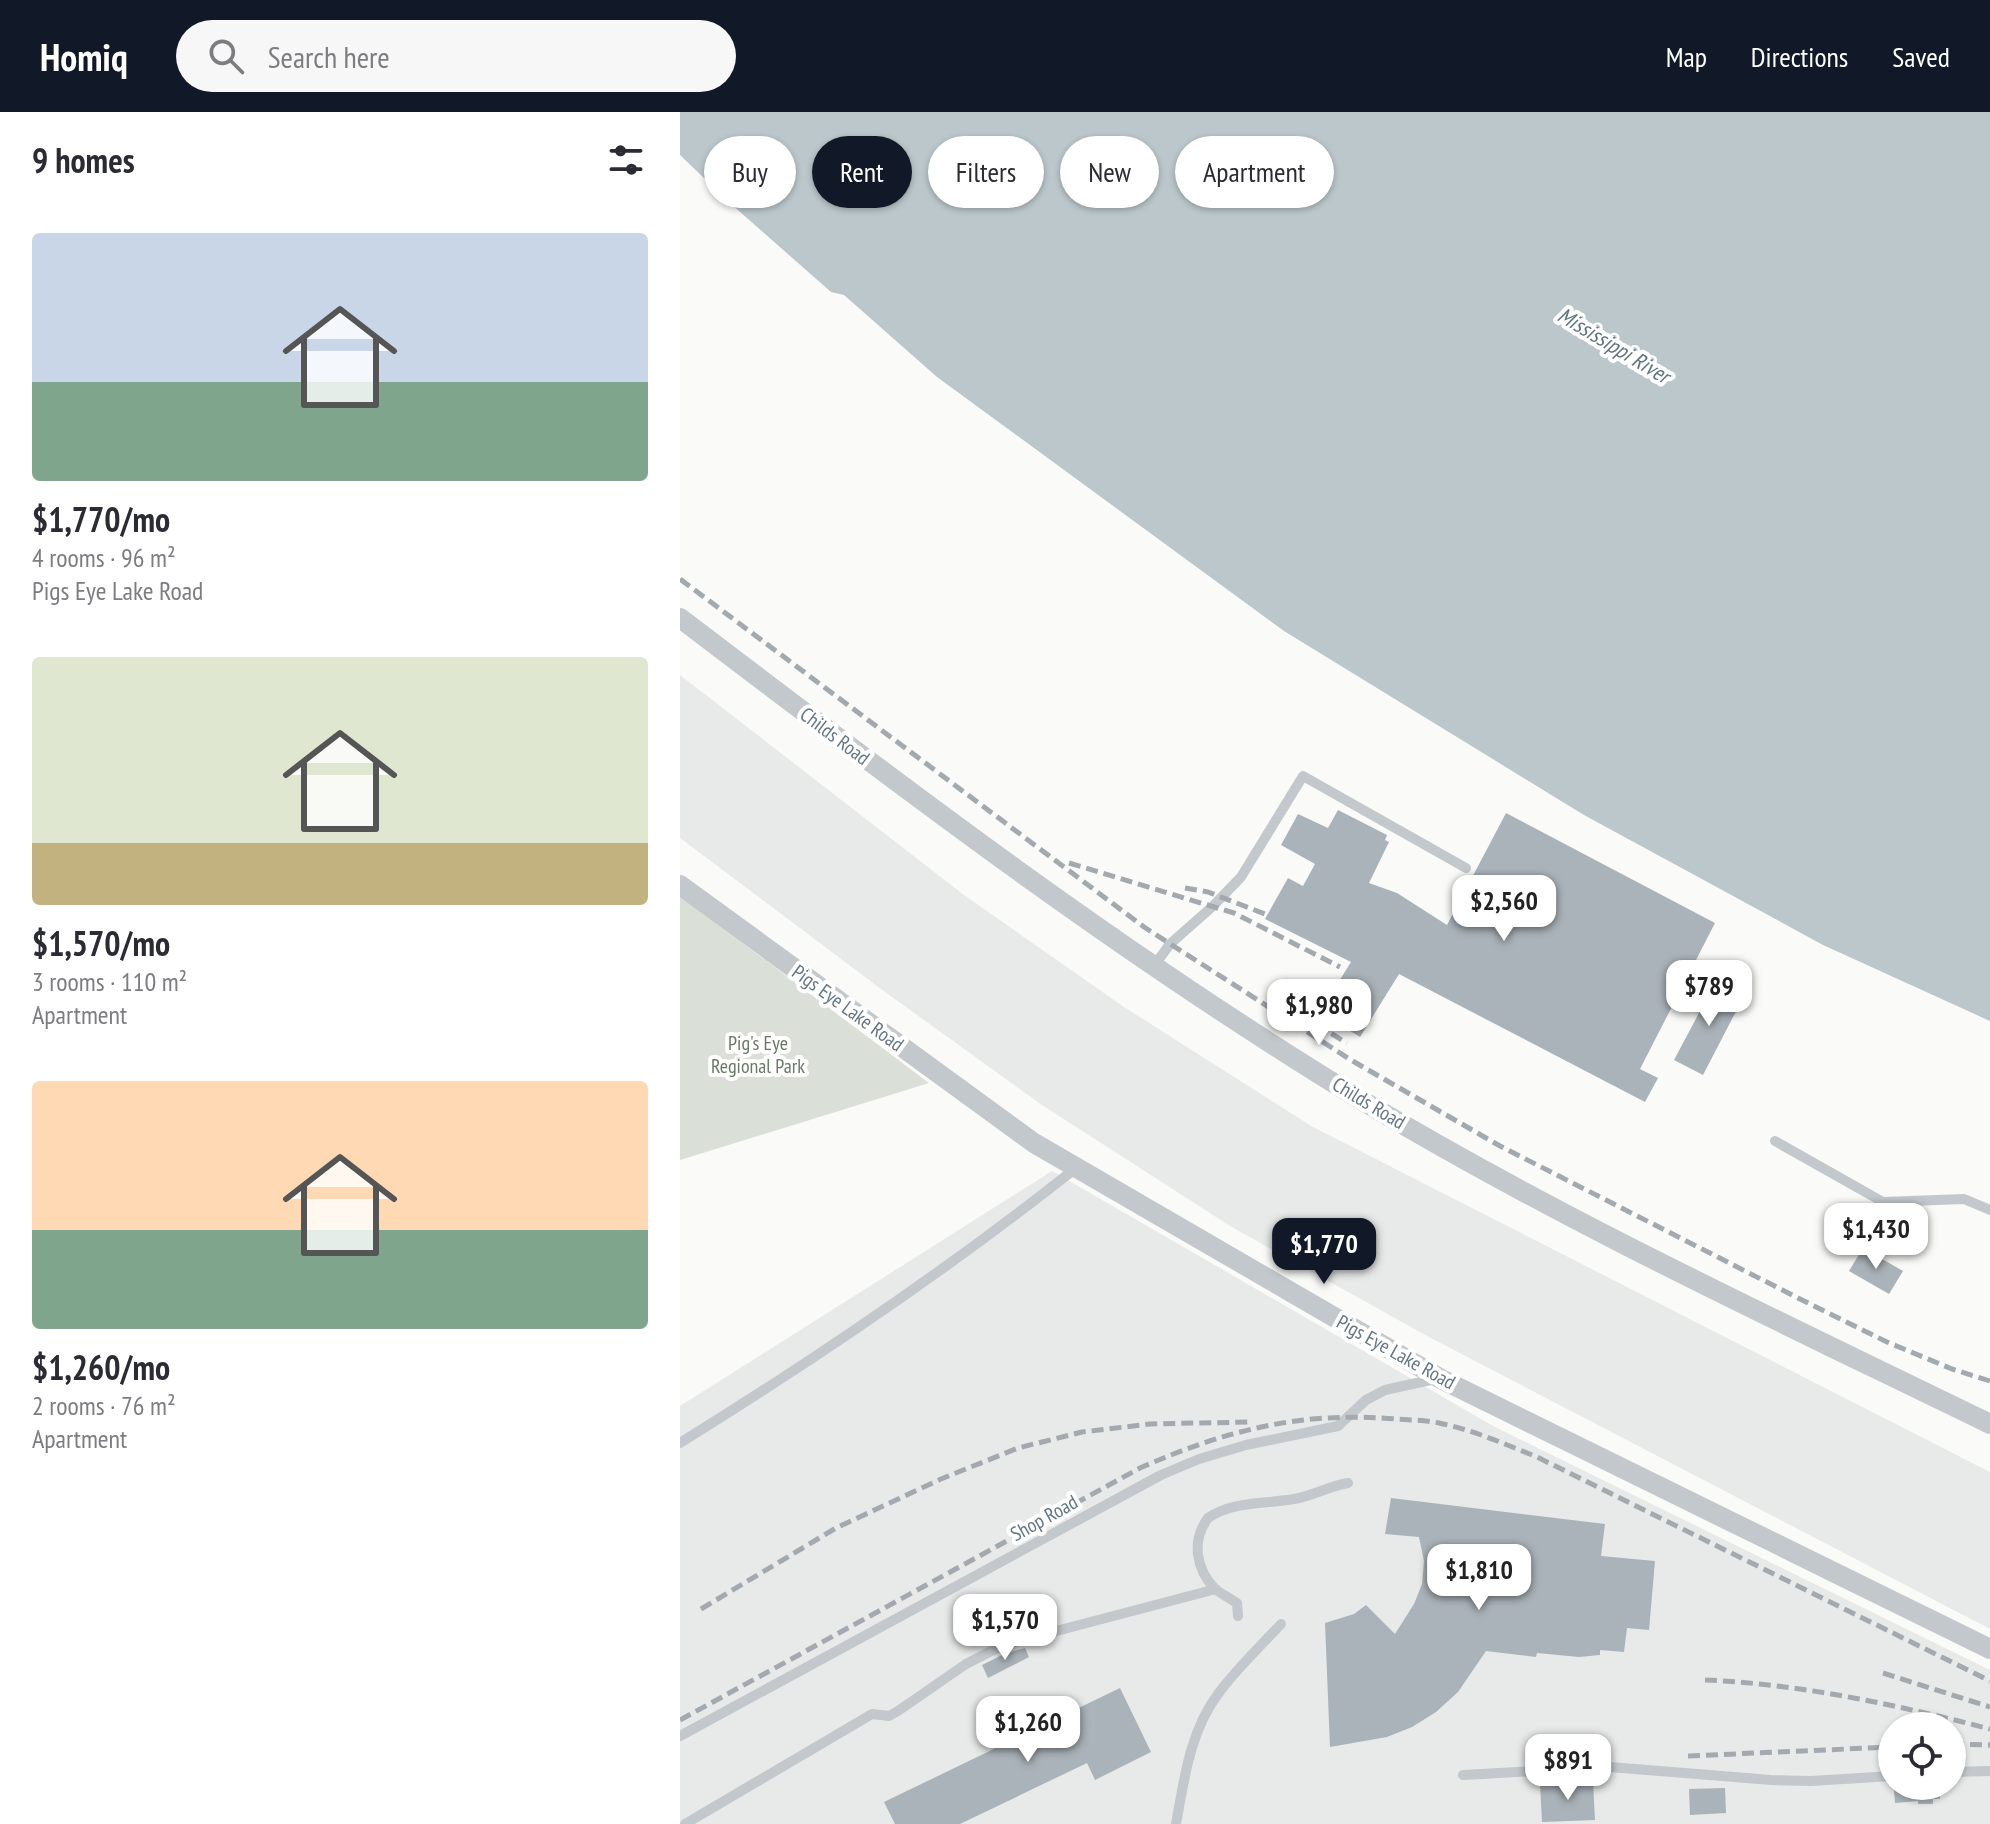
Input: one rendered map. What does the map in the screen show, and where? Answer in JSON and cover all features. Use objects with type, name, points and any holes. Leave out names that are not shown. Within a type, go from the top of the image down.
[{"type":"street","name":"Childs Road","points":[[680,618],[884,774],[1154,966],[1313,1069],[1482,1169],[1651,1259],[1990,1424]]},
{"type":"street","name":"Pigs Eye Lake Road","points":[[680,885],[1034,1143],[1076,1168],[1441,1379],[1990,1649]]},
{"type":"lane","points":[[1154,966],[1170,944],[1241,877],[1303,776],[1466,868]]},
{"type":"lane","points":[[1775,1141],[1883,1202],[1964,1199],[1990,1210]]},
{"type":"lane","points":[[680,1443],[799,1370],[1008,1222],[1076,1168]]},
{"type":"lane","name":"Shop Road","points":[[680,1736],[1161,1475],[1199,1459],[1246,1445],[1338,1426],[1366,1400],[1385,1390],[1441,1379]]},
{"type":"lane","points":[[1238,1616],[1237,1603],[1216,1589],[1197,1558],[1197,1545],[1208,1518],[1229,1508],[1295,1499],[1348,1483]]},
{"type":"lane","points":[[685,1824],[872,1714],[889,1716],[898,1711],[966,1664],[1003,1645],[1216,1589]]},
{"type":"lane","points":[[1176,1824],[1187,1765],[1216,1695],[1281,1624]]},
{"type":"lane","points":[[1463,1775],[1610,1767],[1771,1780],[1878,1777]]},
{"type":"lane","points":[[1966,1772],[1990,1771]]},
{"type":"shaded area","points":[[680,675],[964,895],[1124,1007],[1313,1127],[1990,1472],[1990,1629],[1427,1336],[1230,1226],[1042,1105],[881,989],[680,838]]},
{"type":"shaded area","points":[[1052,1171],[1495,1427],[1990,1670],[1990,1824],[680,1824],[680,1406]]},
{"type":"green space","name":"Pig's Eye Regional Park","points":[[680,896],[929,1083],[680,1160]]},
{"type":"water","name":"Mississippi River","points":[[680,112],[1990,112],[1990,1021],[1823,945],[1584,815],[1284,631],[937,377],[844,295],[831,292],[736,208],[796,208],[796,136],[704,136],[704,178],[680,155]]},
{"type":"building","points":[[1338,810],[1387,835],[1385,840],[1389,842],[1369,883],[1397,893],[1447,925],[1506,813],[1715,923],[1640,1069],[1658,1078],[1645,1102],[1399,974],[1360,1037],[1320,1012],[1351,962],[1265,919],[1288,878],[1303,886],[1315,864],[1281,845],[1298,814],[1328,828]]},
{"type":"building","points":[[1716,981],[1744,996],[1703,1075],[1674,1060]]},
{"type":"building","points":[[1863,1248],[1903,1271],[1889,1294],[1849,1271]]},
{"type":"building","points":[[1391,1498],[1605,1524],[1601,1556],[1655,1561],[1649,1630],[1627,1628],[1624,1652],[1600,1650],[1600,1655],[1579,1657],[1537,1653],[1536,1657],[1486,1651],[1458,1692],[1436,1712],[1412,1727],[1387,1737],[1330,1747],[1325,1623],[1354,1614],[1366,1605],[1395,1634],[1414,1604],[1422,1584],[1424,1561],[1419,1537],[1385,1534]]},
{"type":"building","points":[[1025,1648],[1029,1657],[988,1678],[982,1665]]},
{"type":"building","points":[[1120,1688],[1151,1752],[1095,1780],[1087,1763],[960,1824],[895,1824],[884,1802]]},
{"type":"building","points":[[1593,1782],[1595,1820],[1542,1822],[1540,1784]]},
{"type":"building","points":[[1725,1788],[1726,1813],[1690,1815],[1689,1789]]},
{"type":"building","points":[[1895,1800],[1933,1800],[1933,1804],[1918,1804],[1918,1801],[1895,1803]]},
{"type":"railway","points":[[680,579],[1144,927],[1351,1060],[1500,1146],[1802,1300],[1887,1342],[1990,1381]]},
{"type":"railway","points":[[1069,863],[1234,913],[1340,967]]},
{"type":"railway","points":[[1185,888],[1208,892],[1265,914]]},
{"type":"railway","points":[[1285,1006],[1347,1043]]},
{"type":"railway","points":[[680,1720],[1140,1468],[1203,1443],[1265,1426],[1361,1417],[1434,1422],[1464,1429],[1537,1457],[1990,1681]]},
{"type":"railway","points":[[701,1609],[836,1528],[941,1479],[1018,1448],[1082,1432],[1150,1424],[1248,1422]]},
{"type":"railway","points":[[1883,1673],[1990,1707]]},
{"type":"railway","points":[[1705,1680],[1777,1686],[1849,1697],[1990,1729]]},
{"type":"railway","points":[[1966,1744],[1990,1745]]},
{"type":"railway","points":[[1688,1756],[1878,1748]]}]
